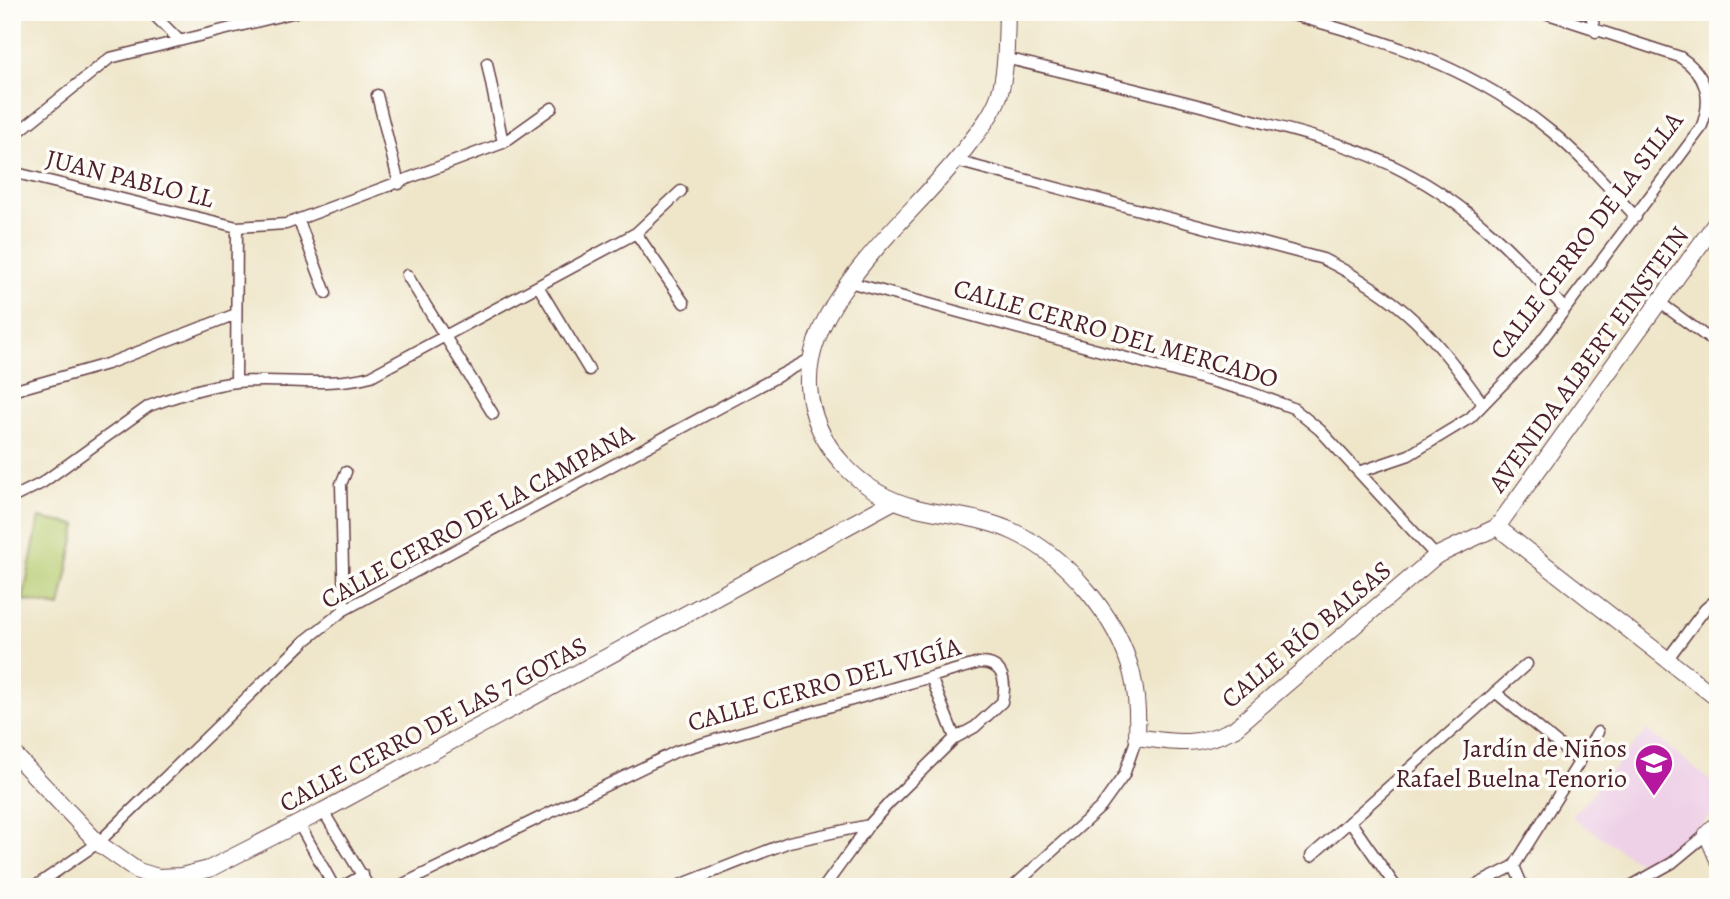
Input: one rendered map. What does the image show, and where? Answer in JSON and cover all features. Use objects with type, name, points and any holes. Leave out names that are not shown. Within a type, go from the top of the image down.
[{"type":"street","points":[[152,12],[179,40]]},
{"type":"street","points":[[12,137],[110,58],[296,12]]},
{"type":"street","points":[[1007,12],[1005,58],[998,97],[983,126],[956,161],[849,282],[819,329],[810,359],[813,410],[828,447],[853,475],[894,501],[1000,527],[1048,551],[1082,584],[1114,632],[1132,672],[1138,708],[1137,737],[1124,775],[1101,807],[1013,887]]},
{"type":"street","points":[[1282,12],[1424,55],[1515,104],[1554,134],[1636,217]]},
{"type":"street","name":"CALLE CERRO DE LA SILLA","points":[[1359,472],[1409,455],[1470,418],[1530,356],[1702,128],[1709,96],[1698,73],[1680,57],[1596,32],[1542,12]]},
{"type":"street","points":[[1590,12],[1596,32]]},
{"type":"street","points":[[1005,58],[1264,123],[1380,160],[1430,186],[1495,234],[1564,308]]},
{"type":"street","points":[[486,63],[503,143]]},
{"type":"street","points":[[377,95],[399,184]]},
{"type":"street","name":"JUAN PABLO LL","points":[[12,173],[237,227],[299,221],[503,143],[552,108]]},
{"type":"street","points":[[956,161],[1323,259],[1370,284],[1419,321],[1440,344],[1483,404]]},
{"type":"street","points":[[12,498],[42,483],[149,406],[236,382],[354,381],[372,376],[636,233],[681,191]]},
{"type":"street","name":"AVENIDA ALBERT EINSTEIN","points":[[1497,527],[1718,220]]},
{"type":"street","points":[[299,221],[326,293]]},
{"type":"street","points":[[236,382],[237,227]]},
{"type":"street","points":[[636,233],[684,303]]},
{"type":"street","points":[[407,275],[493,414]]},
{"type":"street","name":"CALLE CERRO DEL MERCADO","points":[[849,282],[1247,391],[1293,408],[1320,430],[1436,556]]},
{"type":"street","points":[[538,286],[589,370]]},
{"type":"street","points":[[1659,302],[1718,345]]},
{"type":"street","points":[[12,391],[107,364],[236,314]]},
{"type":"street","name":"CALLE CERRO DE LA CAMPANA","points":[[34,887],[98,843],[306,640],[344,610],[810,359]]},
{"type":"street","points":[[344,610],[341,484],[346,472]]},
{"type":"street","name":"CALLE CERRO DE LAS 7 GOTAS","points":[[12,752],[98,843],[138,871],[158,877],[181,876],[209,869],[299,824],[894,501]]},
{"type":"street","points":[[1497,527],[1718,699]]},
{"type":"street","name":"CALLE RÍO BALSAS","points":[[1137,737],[1182,744],[1212,740],[1234,729],[1436,556],[1497,527]]},
{"type":"street","points":[[1666,661],[1705,609],[1718,598]]},
{"type":"street","name":"CALLE CERRO DEL VIGÍA","points":[[397,887],[677,751],[991,662],[1004,679],[1002,702],[975,727],[955,738],[869,825],[824,887]]},
{"type":"street","points":[[1311,856],[1527,664]]},
{"type":"street","points":[[931,677],[955,738]]},
{"type":"street","points":[[1495,692],[1580,762]]},
{"type":"street","points":[[1472,887],[1514,866],[1598,732]]},
{"type":"street","points":[[323,811],[369,887]]},
{"type":"street","points":[[1350,821],[1396,887]]},
{"type":"street","points":[[299,824],[334,887]]},
{"type":"street","points":[[675,887],[789,842],[869,825]]},
{"type":"street","points":[[1629,887],[1672,863],[1712,829],[1718,860]]},
{"type":"street","points":[[1514,866],[1523,887]]},
{"type":"street","points":[[342,887],[363,875]]},
{"type":"shaded area","name":"Jardín de Niños Rafael Buelna Tenorio","points":[[1647,730],[1718,787],[1718,808],[1677,849],[1642,865],[1572,817]]},
{"type":"green space","points":[[39,518],[77,525],[60,607],[23,600]]},
{"type":"place","name":"Jardín de Niños Rafael Buelna Tenorio","points":[[1654,797]]}]
